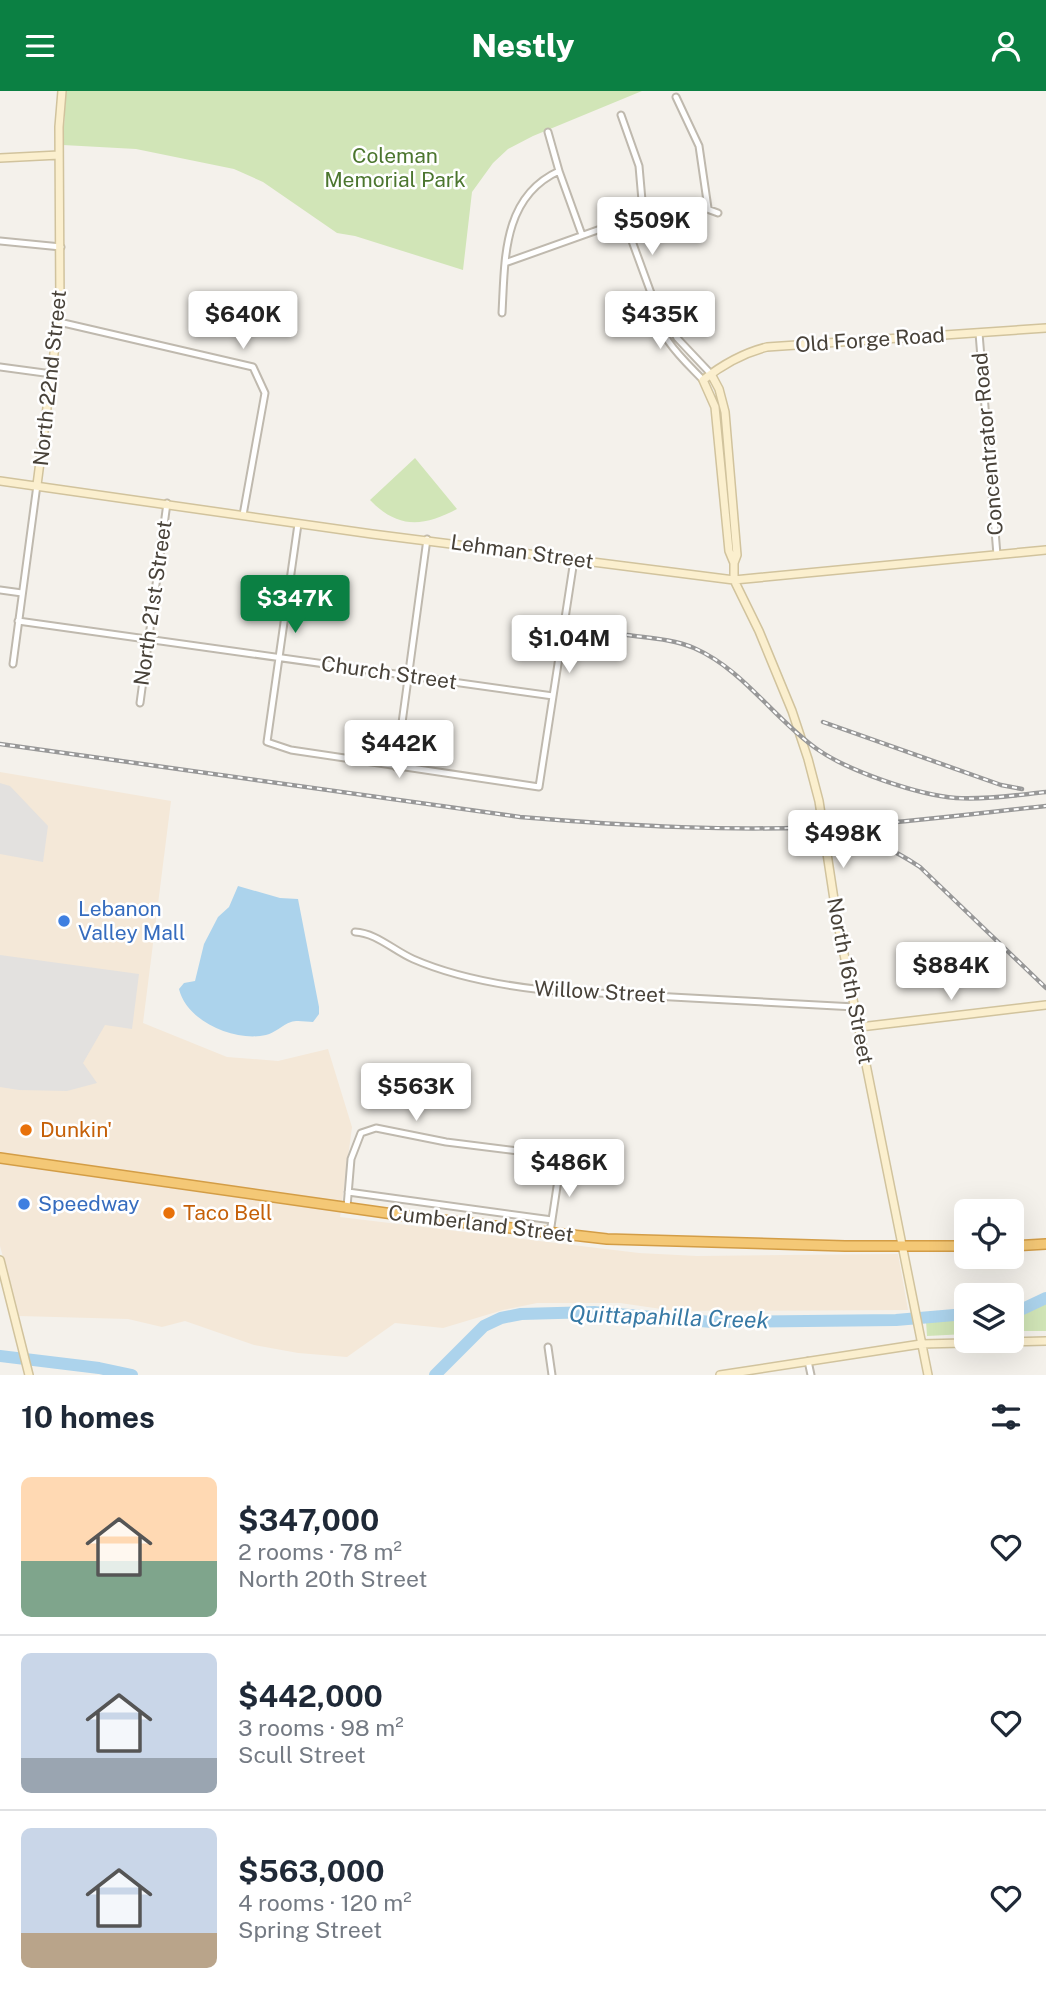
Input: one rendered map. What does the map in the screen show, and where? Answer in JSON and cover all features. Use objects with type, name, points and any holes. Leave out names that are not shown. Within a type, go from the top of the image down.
[{"type":"highway","name":"Cumberland Street","points":[[0,1158],[550,1234],[648,1242],[954,1246]]},
{"type":"highway","points":[[1024,1245],[1046,1244]]},
{"type":"main road","name":"North 22nd Street","points":[[37,485],[59,322],[59,155],[62,91]]},
{"type":"main road","points":[[0,158],[59,155]]},
{"type":"main road","name":"Old Forge Road","points":[[703,380],[751,351],[767,347],[1046,328]]},
{"type":"main road","name":"North 16th Street","points":[[711,374],[724,403],[737,555],[734,580],[777,671],[808,759],[819,801],[837,919],[928,1375]]},
{"type":"main road","name":"North 16th Street","points":[[703,380],[715,407],[729,551],[734,563]]},
{"type":"main road","name":"Lehman Street","points":[[0,481],[298,524],[734,580],[1046,550]]},
{"type":"main road","points":[[860,1027],[1046,1005]]},
{"type":"main road","points":[[0,1260],[29,1375]]},
{"type":"main road","points":[[720,1375],[921,1344],[1046,1341]]},
{"type":"street","points":[[676,97],[699,146],[708,208]]},
{"type":"street","points":[[621,115],[639,166],[643,212]]},
{"type":"street","points":[[548,132],[582,235]]},
{"type":"street","points":[[502,313],[509,230],[515,214],[538,184],[559,171]]},
{"type":"street","points":[[505,263],[643,212],[684,204],[708,208],[718,213]]},
{"type":"street","name":"North 16th Street","points":[[624,219],[655,305],[655,318],[664,335],[703,380]]},
{"type":"street","points":[[0,241],[61,247]]},
{"type":"street","name":"North 16th Street","points":[[655,305],[665,315],[677,338],[711,374]]},
{"type":"street","points":[[59,322],[253,367],[265,393],[243,515]]},
{"type":"street","name":"Concentrator Road","points":[[979,333],[997,555]]},
{"type":"street","points":[[0,367],[52,375]]},
{"type":"street","name":"North 22nd Street","points":[[13,664],[37,485]]},
{"type":"street","name":"North 21st Street","points":[[139,703],[167,503]]},
{"type":"street","points":[[298,524],[267,742],[290,750],[539,787],[573,560]]},
{"type":"street","points":[[396,767],[427,539]]},
{"type":"street","points":[[0,590],[22,593]]},
{"type":"street","name":"Church Street","points":[[18,621],[553,696]]},
{"type":"street","name":"Willow Street","points":[[355,932],[369,935],[412,959],[499,985],[543,990],[855,1007]]},
{"type":"street","points":[[346,1207],[351,1159],[362,1133],[376,1128],[446,1142],[543,1154],[561,1160],[550,1234]]},
{"type":"street","points":[[348,1192],[552,1220]]},
{"type":"street","points":[[548,1347],[552,1375]]},
{"type":"street","points":[[807,1360],[811,1375]]},
{"type":"shaded area","points":[[0,772],[171,801],[143,1023],[227,1057],[278,1061],[328,1049],[352,1127],[340,1217],[639,1253],[697,1256],[898,1254],[908,1310],[675,1311],[620,1303],[537,1303],[443,1328],[395,1323],[347,1357],[298,1353],[254,1345],[185,1321],[162,1327],[128,1319],[19,1316],[0,1246]]},
{"type":"shaded area","points":[[0,783],[10,786],[48,826],[43,862],[0,854]]},
{"type":"shaded area","points":[[0,955],[139,974],[132,1029],[105,1025],[83,1063],[97,1083],[67,1091],[0,1087]]},
{"type":"green space","name":"Coleman Memorial Park","points":[[66,91],[642,91],[533,136],[508,149],[493,163],[472,192],[463,270],[355,236],[337,233],[263,182],[234,169],[136,149],[63,145]]},
{"type":"green space","points":[[415,458],[457,509],[433,519],[411,522],[391,516],[370,500]]},
{"type":"green space","points":[[1046,1301],[1046,1331],[1024,1331],[1024,1312]]},
{"type":"green space","points":[[954,1320],[954,1335],[927,1336],[926,1321]]},
{"type":"water","points":[[238,886],[280,898],[298,899],[319,1007],[319,1014],[313,1022],[291,1022],[266,1035],[240,1035],[214,1027],[202,1020],[184,1001],[179,989],[184,983],[195,981],[204,944],[218,917],[229,907]]},
{"type":"waterway","name":"Quittapahilla Creek","points":[[1024,1308],[1046,1298]]},
{"type":"waterway","name":"Quittapahilla Creek","points":[[435,1375],[484,1326],[501,1318],[521,1314],[594,1312],[712,1322],[896,1320],[954,1315]]},
{"type":"waterway","name":"Quittapahilla Creek","points":[[0,1356],[99,1368],[132,1375]]},
{"type":"railway","points":[[627,635],[678,643],[712,657],[743,681],[817,749],[846,766],[884,781],[956,798],[990,798],[1046,792]]},
{"type":"railway","points":[[823,722],[1001,785],[1022,789]]},
{"type":"railway","points":[[0,744],[520,817],[601,823],[804,828],[895,822],[1046,806]]},
{"type":"railway","points":[[833,832],[879,845],[920,867],[1046,988]]},
{"type":"place","name":"Lebanon Valley Mall","points":[[64,921]]},
{"type":"place","name":"Dunkin'","points":[[26,1130]]},
{"type":"place","name":"Speedway","points":[[24,1204]]},
{"type":"place","name":"Taco Bell","points":[[169,1213]]}]
